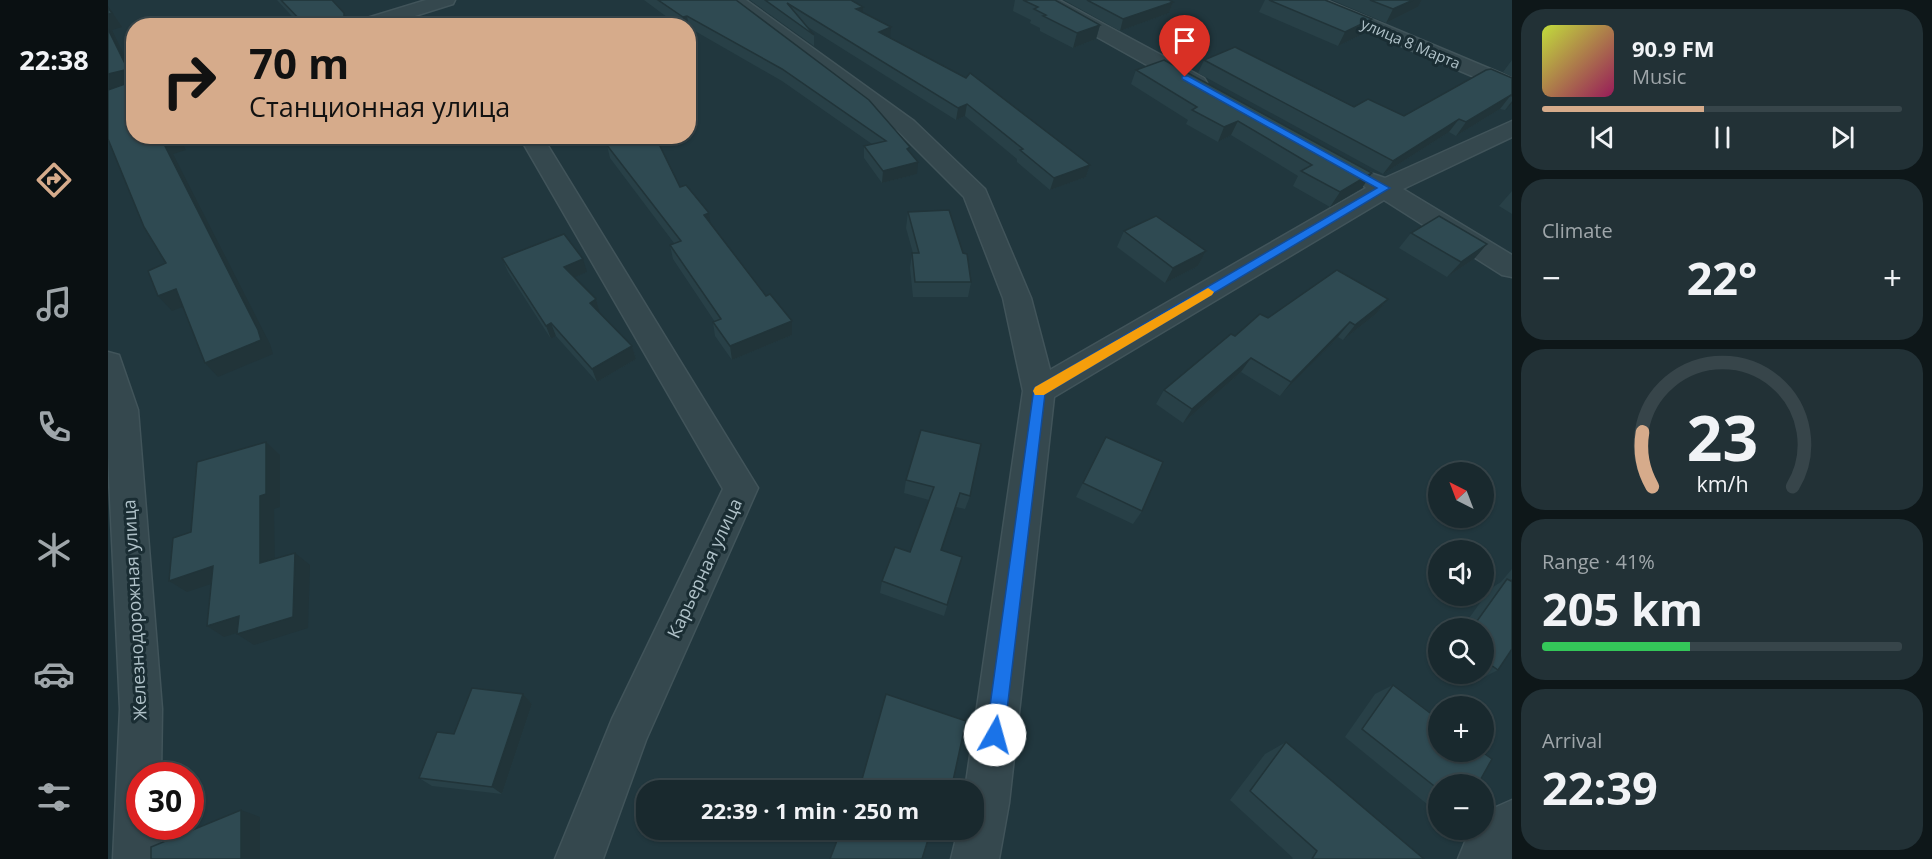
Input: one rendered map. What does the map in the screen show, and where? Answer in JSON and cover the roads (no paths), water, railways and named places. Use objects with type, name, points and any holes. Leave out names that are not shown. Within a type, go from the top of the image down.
[{"type":"street","points":[[384,18],[403,6],[446,0]]},
{"type":"street","points":[[734,0],[906,126],[976,194],[1017,298],[1039,391],[986,803],[975,859]]},
{"type":"street","points":[[1045,0],[1220,97]]},
{"type":"street","name":"улица 8 Марта","points":[[1310,0],[1512,86]]},
{"type":"street","points":[[1039,391],[1385,188],[1512,128]]},
{"type":"street","name":"Карьерная улица","points":[[535,144],[741,488],[627,734],[579,859]]},
{"type":"street","points":[[1354,171],[1512,268]]},
{"type":"street","name":"Железнодорожная улица","points":[[108,363],[122,410],[141,709],[137,859]]},
{"type":"street","points":[[1482,859],[1512,823]]}]
